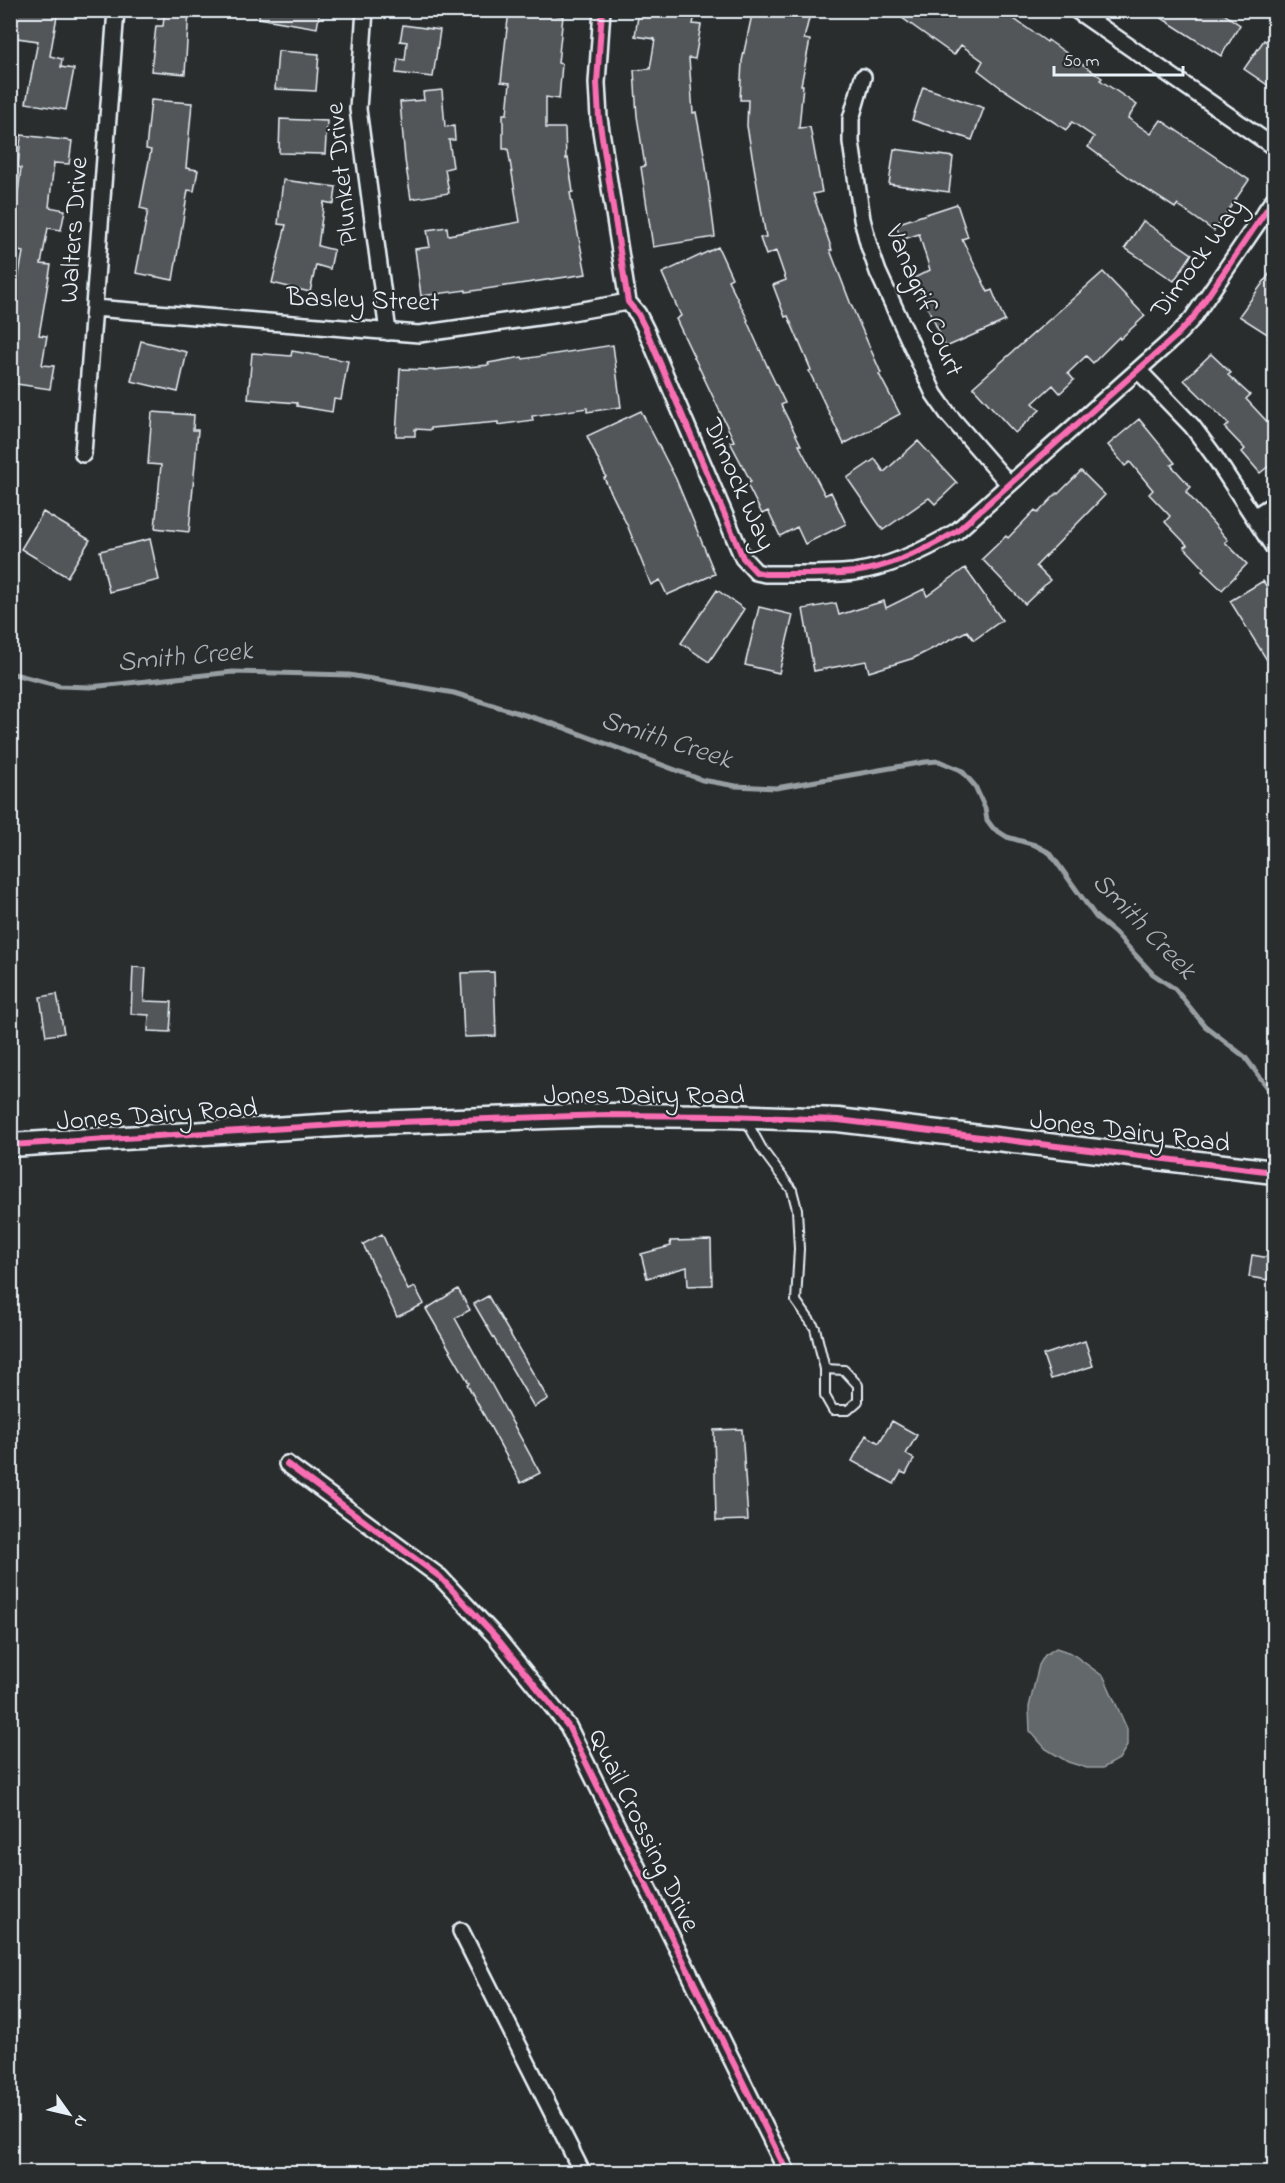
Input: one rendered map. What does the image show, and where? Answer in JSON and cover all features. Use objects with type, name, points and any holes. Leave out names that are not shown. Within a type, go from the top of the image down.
[{"type":"street","name":"Walters Drive","points":[[83,454],[116,10]]},
{"type":"street","name":"Plunket Drive","points":[[365,10],[358,109],[388,332]]},
{"type":"street","name":"Dimock Way","points":[[602,10],[597,83],[599,118],[628,302],[638,314],[646,330],[743,558],[756,572],[829,574],[856,571],[930,548],[957,531],[1192,319],[1275,199]]},
{"type":"street","points":[[1076,10],[1275,147]]},
{"type":"street","name":"Vanagrif Court","points":[[863,77],[850,119],[851,142],[869,246],[878,272],[934,394],[948,414],[1009,484]]},
{"type":"street","name":"Basley Street","points":[[94,308],[419,334],[566,314],[628,302]]},
{"type":"street","points":[[1138,370],[1192,426],[1275,548]]},
{"type":"street","points":[[1254,517],[1275,504]]},
{"type":"street","name":"Jones Dairy Road","points":[[10,1146],[369,1122],[595,1115],[744,1116],[838,1120],[1275,1172]]},
{"type":"street","name":"Quail Crossing Drive","points":[[287,1464],[440,1577],[496,1636],[568,1726],[787,2172]]},
{"type":"street","points":[[462,1931],[582,2172]]},
{"type":"lane","points":[[744,1116],[762,1151],[792,1190],[797,1209],[799,1249],[796,1301],[815,1328],[825,1369],[825,1396],[833,1410],[848,1410],[858,1401],[858,1385],[844,1370],[825,1369]]},
{"type":"shaded area","points":[[1056,1648],[1071,1653],[1104,1677],[1127,1729],[1127,1746],[1119,1759],[1103,1768],[1087,1768],[1068,1762],[1046,1749],[1030,1731],[1029,1707],[1039,1665],[1045,1655]]},
{"type":"building","points":[[10,10],[58,10],[50,56],[62,59],[61,67],[74,69],[66,110],[26,103],[38,41],[10,37]]},
{"type":"building","points":[[165,10],[189,10],[185,74],[151,71],[156,26],[163,26]]},
{"type":"building","points":[[259,10],[320,10],[317,28],[259,18]]},
{"type":"building","points":[[509,10],[563,16],[558,63],[562,64],[559,99],[546,97],[546,128],[565,128],[566,159],[568,158],[573,192],[570,193],[586,274],[466,292],[466,290],[421,296],[415,249],[430,247],[427,230],[447,227],[448,235],[520,222],[508,149],[503,149],[503,114],[507,114],[510,83],[501,82]]},
{"type":"building","points":[[639,10],[696,10],[693,24],[701,25],[695,59],[689,58],[693,113],[696,112],[705,159],[715,237],[653,247],[641,167],[645,166],[637,116],[634,70],[650,69],[655,39],[635,36]]},
{"type":"building","points":[[753,10],[811,10],[804,39],[810,40],[801,85],[803,85],[799,128],[810,127],[822,192],[813,194],[832,250],[830,250],[850,302],[881,373],[879,374],[900,414],[844,444],[809,371],[811,370],[788,316],[785,317],[773,285],[786,280],[776,251],[766,255],[760,238],[766,237],[747,126],[748,100],[740,100],[742,61]]},
{"type":"building","points":[[891,10],[1001,10],[1047,42],[1048,40],[1137,105],[1128,118],[1151,134],[1161,120],[1249,180],[1214,231],[1177,205],[1175,208],[1138,184],[1088,147],[1094,137],[1072,122],[1066,130],[1000,87],[978,70],[983,61],[961,45],[954,55]]},
{"type":"building","points":[[1149,10],[1218,10],[1240,25],[1221,56]]},
{"type":"building","points":[[403,25],[440,30],[433,77],[396,73],[398,59],[405,60],[407,42],[400,41]]},
{"type":"building","points":[[1264,40],[1275,47],[1275,90],[1244,69]]},
{"type":"building","points":[[278,51],[319,54],[316,91],[275,89]]},
{"type":"building","points":[[923,87],[984,108],[972,140],[912,120]]},
{"type":"building","points":[[442,90],[445,127],[454,126],[455,140],[449,140],[453,167],[445,169],[449,193],[411,199],[400,102],[424,100],[423,92]]},
{"type":"building","points":[[151,100],[192,103],[186,168],[198,170],[194,191],[188,190],[173,280],[136,273],[148,210],[140,208],[151,150],[146,149]]},
{"type":"building","points":[[280,119],[327,121],[325,154],[279,153]]},
{"type":"building","points":[[21,135],[72,141],[69,164],[54,163],[49,207],[65,210],[61,230],[48,228],[41,264],[51,265],[39,335],[47,336],[42,365],[54,366],[50,389],[10,383],[10,323],[23,252],[10,249],[10,199],[17,201],[21,168],[18,167]]},
{"type":"building","points":[[894,149],[953,157],[949,192],[889,184]]},
{"type":"building","points":[[283,180],[336,187],[334,204],[324,202],[318,246],[334,250],[330,269],[316,265],[310,292],[272,283],[286,225],[278,224]]},
{"type":"building","points":[[957,204],[968,237],[962,239],[988,292],[992,290],[1005,321],[946,347],[914,278],[930,270],[919,234],[901,240],[896,224]]},
{"type":"building","points":[[1143,221],[1192,254],[1174,281],[1125,248]]},
{"type":"building","points":[[718,247],[732,278],[728,280],[785,403],[781,405],[801,445],[799,445],[825,495],[831,492],[846,524],[805,544],[797,527],[780,536],[768,511],[762,514],[747,484],[751,482],[730,442],[734,441],[676,319],[681,316],[662,273]]},
{"type":"building","points":[[1275,266],[1275,339],[1239,316]]},
{"type":"building","points":[[1103,272],[1145,316],[1120,339],[1119,337],[1093,363],[1086,356],[1068,373],[1074,380],[1060,393],[1053,385],[1033,403],[1040,410],[1015,433],[973,387]]},
{"type":"building","points":[[141,341],[187,352],[178,392],[131,381]]},
{"type":"building","points":[[613,345],[621,407],[587,412],[587,408],[532,416],[533,420],[498,425],[498,422],[431,428],[431,430],[415,429],[415,436],[396,436],[400,369],[433,370],[489,365],[488,363],[522,357],[523,359]]},
{"type":"building","points":[[292,351],[348,361],[341,400],[334,399],[332,412],[297,406],[297,403],[248,399],[252,353],[291,356]]},
{"type":"building","points":[[1211,354],[1231,373],[1228,375],[1250,395],[1246,399],[1275,430],[1275,461],[1260,473],[1242,452],[1245,449],[1225,428],[1229,424],[1184,380]]},
{"type":"building","points":[[641,411],[676,479],[715,574],[667,595],[660,580],[651,585],[587,436]]},
{"type":"building","points":[[152,412],[194,415],[193,430],[198,430],[189,532],[155,528],[161,465],[148,464]]},
{"type":"building","points":[[1139,419],[1175,463],[1171,465],[1191,487],[1186,492],[1228,540],[1225,542],[1247,564],[1222,590],[1202,571],[1204,568],[1184,547],[1187,545],[1165,522],[1170,516],[1149,494],[1153,490],[1130,462],[1125,466],[1108,445]]},
{"type":"building","points":[[918,441],[957,483],[935,504],[929,498],[883,530],[847,478],[875,459],[884,472]]},
{"type":"building","points":[[1081,471],[1105,495],[1036,566],[1050,580],[1025,604],[982,559],[1006,536],[1008,538],[1035,510],[1038,513]]},
{"type":"building","points":[[43,512],[90,540],[67,577],[21,549]]},
{"type":"building","points":[[150,539],[159,580],[109,592],[100,551]]},
{"type":"building","points":[[965,568],[1002,620],[974,640],[967,631],[914,658],[869,672],[866,661],[814,671],[803,609],[836,603],[839,615],[884,601],[886,608],[924,589],[927,596]]},
{"type":"building","points":[[1263,581],[1275,599],[1275,673],[1230,601]]},
{"type":"building","points":[[717,590],[744,609],[709,662],[681,643]]},
{"type":"building","points":[[759,607],[793,615],[779,673],[745,665]]},
{"type":"building","points":[[133,967],[146,968],[144,1001],[172,1002],[170,1032],[148,1031],[149,1015],[131,1014]]},
{"type":"building","points":[[494,972],[496,1036],[464,1037],[461,973]]},
{"type":"building","points":[[57,994],[64,1033],[46,1036],[40,997]]},
{"type":"building","points":[[382,1234],[408,1290],[415,1287],[424,1304],[397,1317],[363,1244]]},
{"type":"building","points":[[711,1240],[712,1285],[688,1286],[687,1267],[647,1278],[641,1254],[671,1246],[670,1241]]},
{"type":"building","points":[[1252,1255],[1275,1259],[1275,1281],[1249,1277]]},
{"type":"building","points":[[458,1289],[470,1310],[455,1318],[540,1473],[521,1483],[467,1384],[469,1383],[426,1309]]},
{"type":"building","points":[[488,1296],[548,1399],[534,1407],[474,1304]]},
{"type":"building","points":[[1085,1341],[1093,1366],[1051,1379],[1043,1355]]},
{"type":"building","points":[[892,1421],[917,1435],[906,1454],[914,1459],[906,1474],[901,1472],[894,1484],[852,1461],[866,1435],[879,1443]]},
{"type":"building","points":[[742,1429],[748,1520],[716,1521],[714,1430]]},
{"type":"waterway","name":"Smith Creek","points":[[10,673],[60,686],[90,687],[233,672],[349,675],[454,693],[554,724],[702,780],[736,786],[776,788],[939,761],[961,770],[975,786],[985,808],[987,820],[993,828],[1007,837],[1035,845],[1050,853],[1096,917],[1115,933],[1153,974],[1175,989],[1205,1026],[1245,1057],[1274,1096]]},
{"type":"cycle path","points":[[602,10],[597,83],[599,118],[628,302],[638,314],[646,330],[743,558],[756,572],[821,574],[867,570],[907,557],[957,531],[1175,337],[1192,319],[1274,199]]},
{"type":"cycle path","points":[[10,1145],[369,1123],[606,1115],[727,1116],[838,1120],[1274,1172]]},
{"type":"cycle path","points":[[287,1464],[440,1577],[496,1637],[568,1726],[787,2172]]}]
